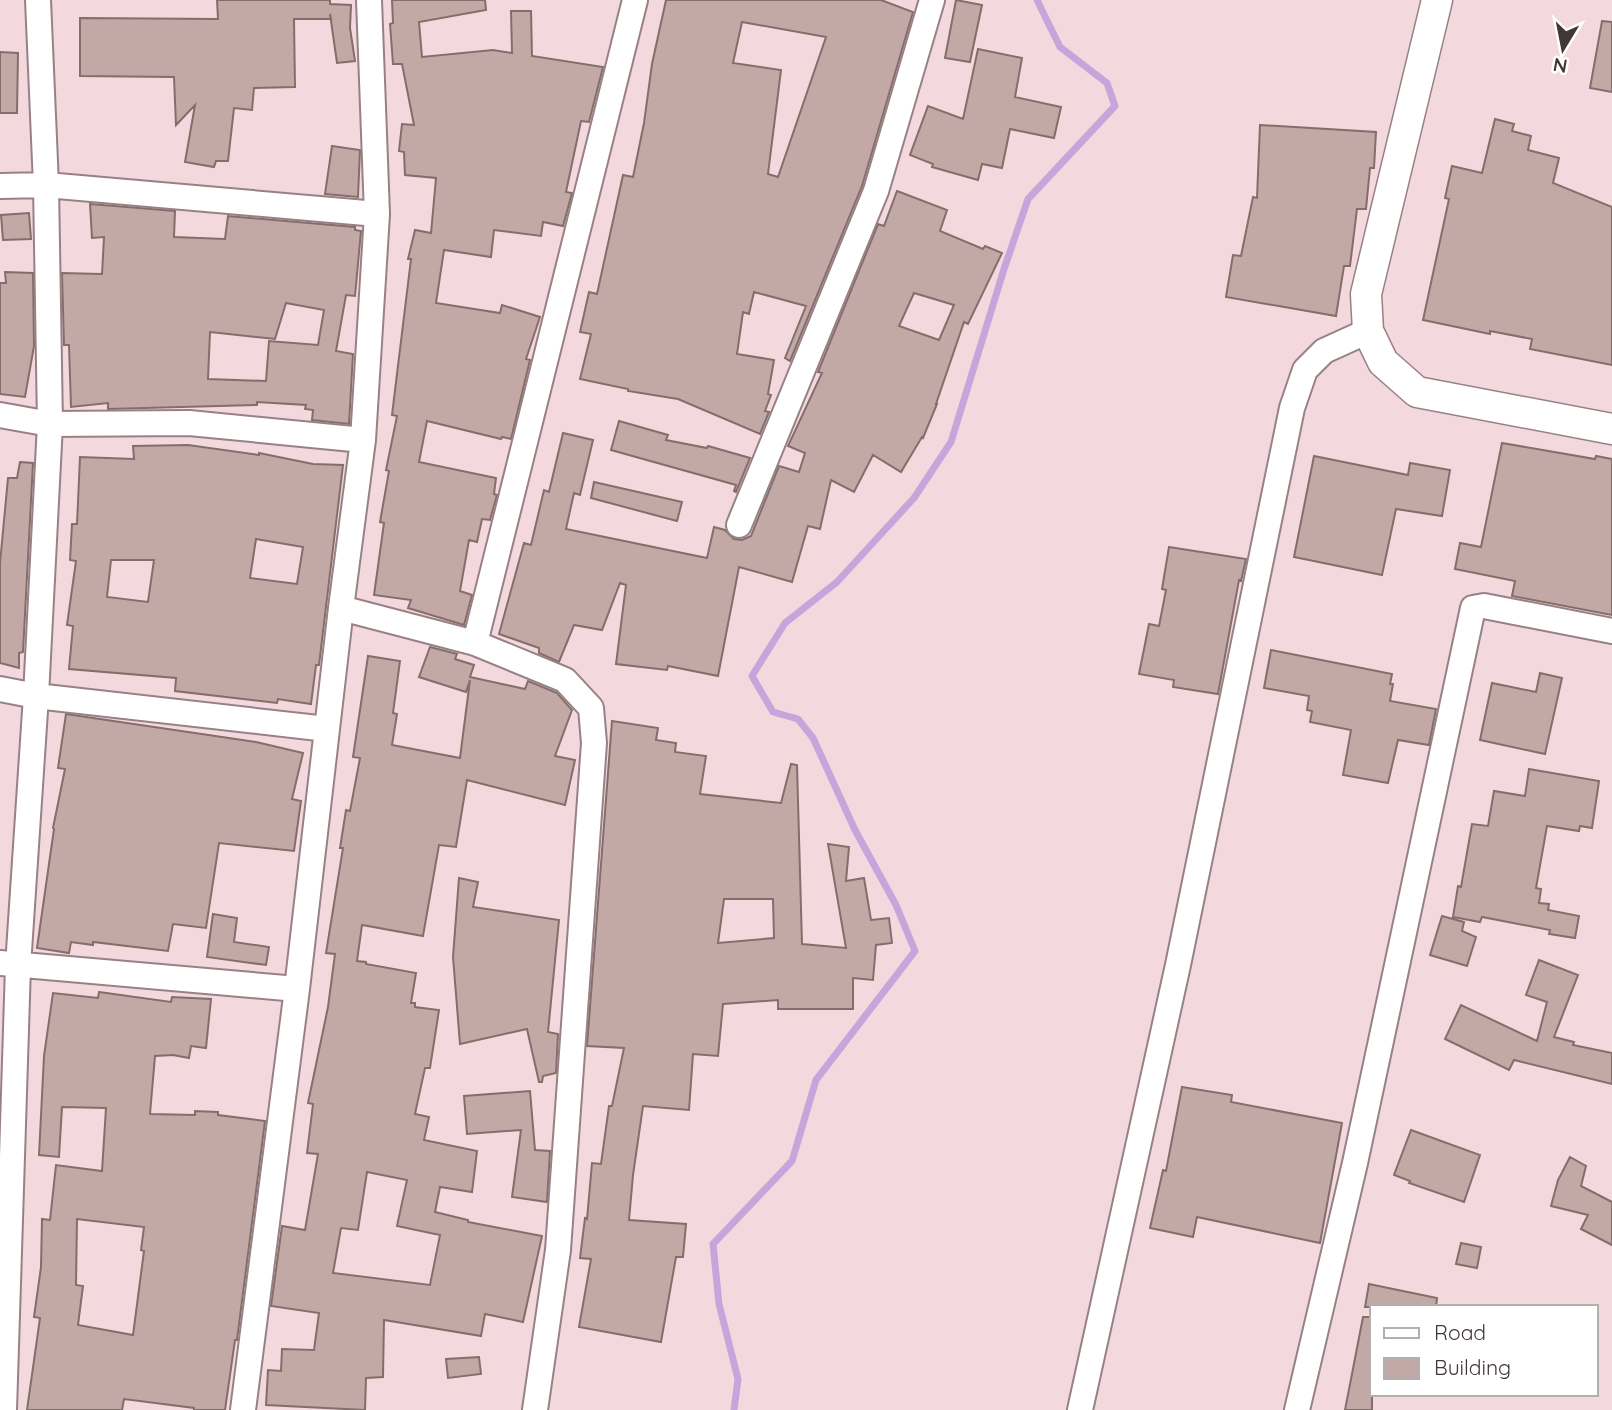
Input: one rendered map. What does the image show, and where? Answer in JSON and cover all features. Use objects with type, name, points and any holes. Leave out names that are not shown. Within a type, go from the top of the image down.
[{"type":"street","points":[[3,1406],[9,965],[36,696],[51,424],[46,185],[38,0]]},
{"type":"street","points":[[243,1410],[363,440],[377,214],[369,0]]},
{"type":"street","points":[[475,643],[635,0]]},
{"type":"street","points":[[739,525],[876,191],[932,0]]},
{"type":"street","points":[[1437,0],[1366,294],[1368,331],[1383,362],[1417,392],[1612,429]]},
{"type":"street","points":[[0,186],[46,185],[377,214]]},
{"type":"street","points":[[1080,1410],[1175,979],[1292,408],[1305,370],[1324,351],[1368,331]]},
{"type":"street","points":[[0,415],[51,424],[189,423],[363,440]]},
{"type":"street","points":[[1297,1410],[1354,1163],[1473,608],[1485,606],[1612,631]]},
{"type":"street","points":[[341,608],[475,643],[565,680],[591,708],[594,743],[558,1250],[535,1410]]},
{"type":"street","points":[[0,689],[36,696],[327,729]]},
{"type":"street","points":[[9,965],[297,989]]},
{"type":"building","points":[[217,0],[330,0],[330,4],[351,5],[350,28],[355,61],[337,63],[331,19],[294,19],[295,87],[254,88],[252,110],[234,108],[228,161],[216,161],[214,167],[185,162],[195,105],[176,125],[174,77],[80,76],[80,18],[218,19]]},
{"type":"building","points":[[392,0],[485,0],[486,10],[419,22],[422,57],[493,50],[512,53],[511,11],[531,11],[532,56],[603,67],[589,122],[581,121],[566,192],[572,193],[563,226],[543,222],[541,236],[494,230],[491,257],[444,250],[436,303],[500,313],[502,305],[540,317],[526,359],[530,360],[511,439],[427,421],[419,462],[496,478],[494,494],[497,495],[490,520],[482,519],[477,542],[469,540],[460,591],[472,595],[464,625],[408,608],[411,600],[374,595],[384,523],[380,522],[389,471],[386,470],[397,416],[392,415],[411,259],[408,259],[415,230],[431,233],[436,178],[405,175],[404,152],[399,151],[402,124],[414,125],[402,64],[393,64],[390,24],[393,23]]},
{"type":"building","points":[[666,0],[881,0],[913,12],[862,186],[790,361],[785,358],[806,306],[754,292],[749,314],[743,312],[737,354],[774,360],[768,394],[771,395],[765,411],[769,412],[760,434],[678,399],[628,391],[580,379],[591,334],[580,332],[589,292],[597,294],[623,175],[633,177]],"holes":[[[742,22],[826,37],[778,177],[768,174],[781,70],[733,63]]]},
{"type":"building","points":[[956,0],[982,5],[970,62],[945,58]]},
{"type":"building","points":[[1602,21],[1612,22],[1612,92],[1590,88]]},
{"type":"building","points":[[978,49],[1022,58],[1015,97],[1061,107],[1054,138],[1010,129],[1002,168],[982,164],[978,180],[932,167],[933,164],[910,155],[928,106],[963,119]]},
{"type":"building","points":[[0,52],[18,53],[17,113],[0,113]]},
{"type":"building","points":[[1495,119],[1514,124],[1512,131],[1531,136],[1528,150],[1559,158],[1553,183],[1612,207],[1612,365],[1530,349],[1532,339],[1490,331],[1490,334],[1423,320],[1449,199],[1445,198],[1452,166],[1482,173]]},
{"type":"building","points":[[1260,125],[1376,132],[1374,168],[1370,168],[1366,209],[1357,209],[1350,266],[1344,266],[1336,316],[1226,297],[1233,255],[1241,256],[1253,197],[1257,198]]},
{"type":"building","points":[[332,146],[360,150],[358,197],[325,194]]},
{"type":"building","points":[[897,191],[947,210],[940,231],[983,249],[985,246],[1002,253],[968,324],[964,322],[923,438],[901,472],[873,455],[854,492],[831,480],[820,529],[808,526],[792,582],[739,567],[718,676],[668,666],[667,670],[616,664],[626,585],[620,583],[602,630],[574,625],[559,662],[539,653],[539,648],[499,634],[524,543],[531,545],[544,490],[549,492],[563,433],[593,440],[580,495],[574,493],[566,529],[707,558],[714,527],[725,530],[734,539],[742,540],[751,536],[779,466],[799,472],[805,453],[788,446],[822,373],[818,372],[878,224],[884,226]],"holes":[[[914,293],[954,305],[939,340],[899,326]]]},
{"type":"building","points":[[90,204],[175,211],[174,237],[225,239],[228,216],[355,227],[355,230],[361,231],[355,296],[346,295],[336,351],[353,354],[349,424],[312,420],[313,410],[305,409],[306,405],[257,402],[257,405],[108,409],[108,403],[71,407],[69,345],[64,345],[62,273],[102,274],[104,237],[92,238]],"holes":[[[286,303],[324,310],[318,345],[269,341],[266,381],[208,379],[210,332],[275,339]]]},
{"type":"building","points":[[29,213],[31,239],[3,240],[1,215]]},
{"type":"building","points":[[5,272],[33,273],[34,346],[25,397],[0,394],[0,283],[6,283]]},
{"type":"building","points":[[619,421],[668,435],[666,440],[707,448],[708,446],[750,458],[736,492],[736,485],[611,450]]},
{"type":"building","points":[[1502,443],[1595,459],[1596,456],[1612,459],[1612,615],[1512,596],[1515,581],[1455,569],[1460,543],[1481,547]]},
{"type":"building","points":[[188,445],[259,453],[313,464],[343,465],[319,665],[316,665],[311,704],[278,699],[277,703],[175,691],[176,678],[69,669],[73,626],[67,625],[76,561],[70,560],[72,524],[77,524],[80,457],[134,459],[133,446]],"holes":[[[256,539],[303,547],[297,584],[250,578]],[[111,560],[154,560],[148,602],[107,597]]]},
{"type":"building","points":[[1314,456],[1408,475],[1410,463],[1450,470],[1442,516],[1396,509],[1382,575],[1294,557]]},
{"type":"building","points":[[20,462],[33,463],[23,652],[19,653],[19,668],[0,663],[0,563],[8,478],[17,478]]},
{"type":"building","points":[[594,482],[682,502],[677,521],[591,498]]},
{"type":"building","points":[[1169,547],[1246,559],[1241,581],[1239,580],[1218,694],[1173,687],[1174,680],[1139,674],[1149,624],[1159,626],[1166,590],[1162,589]]},
{"type":"building","points":[[430,647],[457,654],[455,659],[474,665],[470,677],[525,689],[528,681],[557,693],[572,710],[555,756],[575,760],[565,805],[467,780],[456,847],[439,845],[423,936],[362,925],[357,961],[416,973],[411,1003],[415,1003],[415,1007],[439,1010],[430,1068],[425,1068],[415,1114],[429,1117],[424,1140],[477,1151],[472,1192],[440,1187],[435,1212],[468,1222],[542,1236],[523,1322],[485,1314],[481,1336],[384,1320],[383,1377],[366,1378],[365,1410],[266,1405],[268,1370],[281,1371],[282,1349],[314,1350],[319,1313],[271,1306],[282,1226],[305,1230],[318,1154],[307,1153],[313,1104],[308,1103],[328,1007],[335,954],[326,953],[343,848],[340,848],[346,810],[350,811],[360,758],[353,757],[368,656],[400,661],[392,745],[460,758],[470,680],[466,692],[419,677]],"holes":[[[367,1172],[407,1180],[397,1226],[440,1235],[430,1285],[333,1273],[341,1228],[358,1230]]]},
{"type":"building","points":[[1271,650],[1392,674],[1390,701],[1436,709],[1429,745],[1398,740],[1388,783],[1343,775],[1351,730],[1310,722],[1312,711],[1307,710],[1309,696],[1264,688]]},
{"type":"building","points":[[1540,673],[1562,678],[1545,754],[1480,740],[1492,683],[1536,692]]},
{"type":"building","points":[[66,714],[256,742],[303,753],[292,799],[301,801],[294,851],[219,843],[206,928],[173,924],[168,951],[93,942],[93,945],[71,942],[69,953],[37,948],[53,828],[65,769],[58,768]]},
{"type":"building","points":[[612,721],[658,728],[656,740],[676,743],[675,752],[706,756],[700,794],[781,803],[791,764],[797,765],[802,944],[846,948],[828,844],[849,847],[846,881],[864,878],[871,920],[889,918],[892,943],[876,945],[873,980],[853,978],[853,1009],[778,1009],[778,1000],[723,1004],[718,1056],[693,1054],[689,1110],[643,1106],[629,1220],[686,1224],[683,1257],[676,1257],[661,1342],[579,1327],[591,1259],[580,1258],[592,1163],[601,1164],[609,1106],[612,1106],[624,1048],[587,1046]],"holes":[[[724,899],[773,899],[774,938],[718,943]]]},
{"type":"building","points":[[1529,769],[1599,781],[1592,828],[1580,826],[1579,831],[1547,826],[1536,888],[1541,889],[1539,903],[1549,904],[1548,910],[1579,916],[1575,938],[1549,934],[1550,930],[1482,917],[1480,922],[1453,917],[1472,824],[1488,826],[1494,791],[1525,796]]},
{"type":"building","points":[[459,878],[478,882],[473,907],[559,920],[548,1032],[558,1034],[556,1073],[543,1076],[542,1082],[539,1082],[527,1029],[460,1044],[453,957]]},
{"type":"building","points":[[213,914],[237,918],[234,942],[269,947],[266,965],[207,957]]},
{"type":"building","points":[[1442,916],[1464,922],[1462,931],[1476,937],[1467,966],[1430,955]]},
{"type":"building","points":[[1539,960],[1578,975],[1554,1037],[1574,1042],[1573,1045],[1612,1053],[1612,1084],[1514,1060],[1509,1070],[1445,1039],[1461,1005],[1537,1041],[1547,1002],[1526,995]]},
{"type":"building","points":[[99,992],[171,1002],[172,997],[211,999],[206,1048],[191,1046],[189,1058],[155,1056],[150,1114],[195,1115],[195,1111],[218,1112],[218,1115],[265,1121],[237,1340],[225,1410],[194,1410],[124,1399],[122,1410],[27,1410],[40,1318],[34,1317],[41,1267],[42,1219],[50,1220],[56,1165],[102,1171],[106,1108],[62,1107],[59,1157],[39,1155],[44,1056],[53,993],[98,998]],"holes":[[[77,1219],[144,1227],[141,1250],[144,1251],[133,1335],[78,1325],[83,1286],[76,1285]]]},
{"type":"building","points":[[1182,1087],[1232,1095],[1231,1102],[1342,1123],[1320,1243],[1197,1217],[1193,1237],[1150,1228],[1163,1170],[1166,1171]]},
{"type":"building","points":[[530,1091],[535,1150],[550,1151],[547,1202],[512,1197],[521,1130],[467,1134],[464,1096]]},
{"type":"building","points":[[1411,1130],[1480,1155],[1464,1202],[1394,1175]]},
{"type":"building","points":[[1570,1157],[1586,1166],[1581,1186],[1612,1202],[1612,1245],[1581,1229],[1588,1215],[1551,1206],[1558,1180]]},
{"type":"building","points":[[1461,1243],[1481,1247],[1477,1268],[1456,1264]]},
{"type":"building","points":[[1369,1284],[1437,1298],[1436,1305],[1365,1307]]},
{"type":"building","points":[[1363,1317],[1370,1317],[1372,1410],[1345,1410]]},
{"type":"building","points":[[479,1357],[481,1374],[448,1378],[446,1359]]},
{"type":"waterway","points":[[734,1410],[738,1379],[719,1304],[713,1244],[792,1161],[816,1080],[915,951],[896,905],[855,830],[813,738],[798,719],[773,712],[752,676],[785,623],[837,582],[914,498],[951,442],[1028,199],[1115,106],[1107,83],[1060,47],[1037,0]]}]
